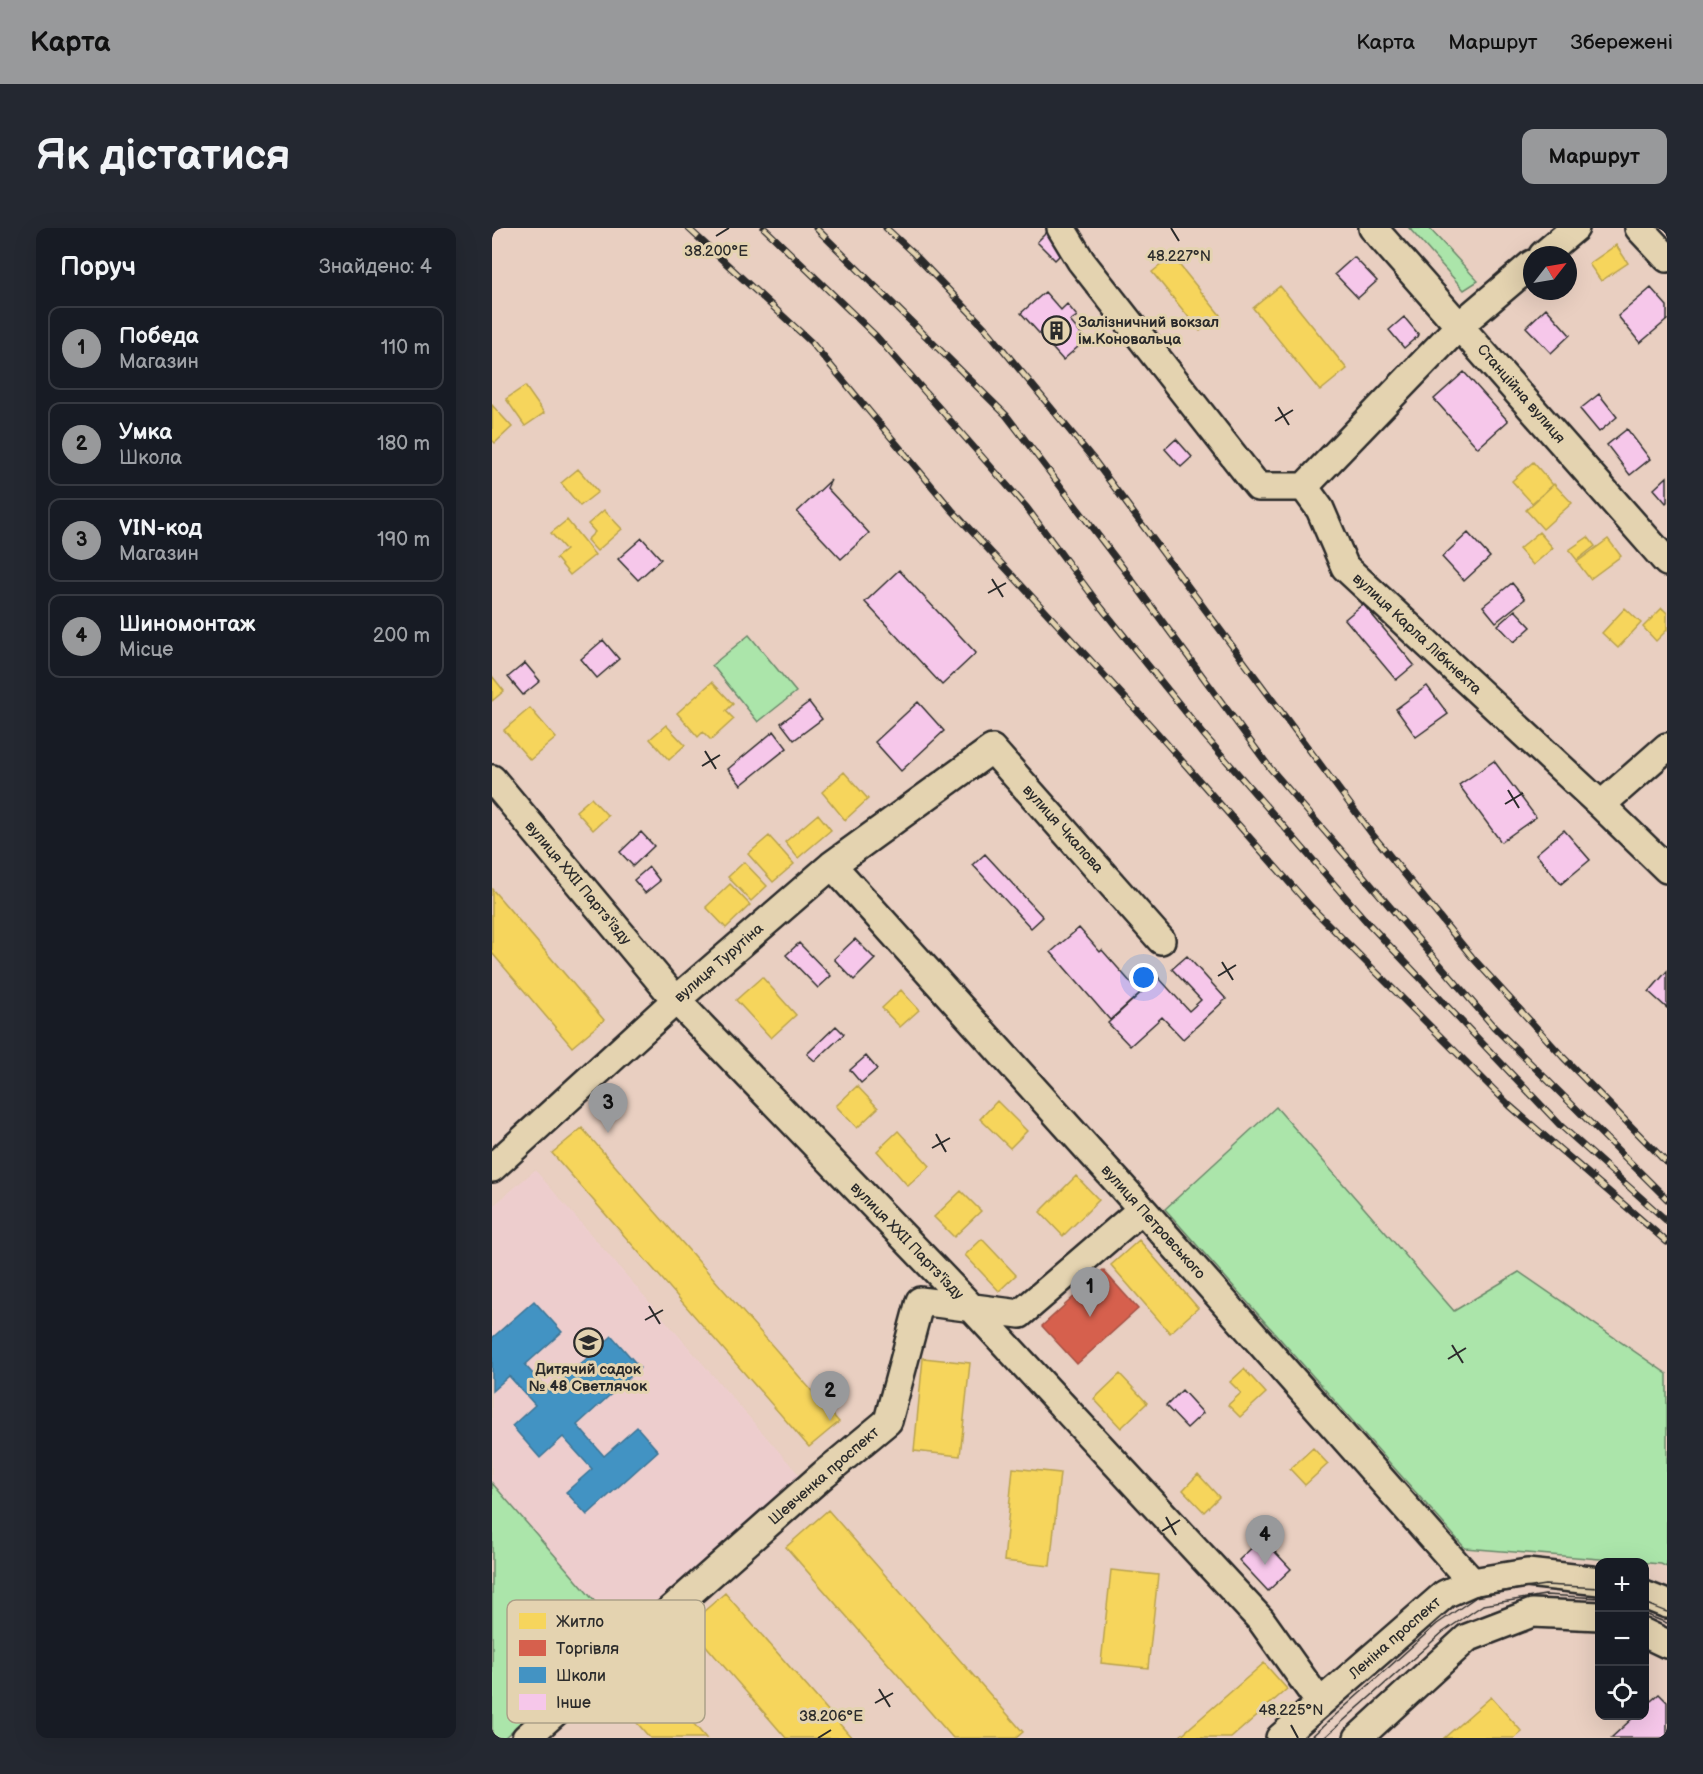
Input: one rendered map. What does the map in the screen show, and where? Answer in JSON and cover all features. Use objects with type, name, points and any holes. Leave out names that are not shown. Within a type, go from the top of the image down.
[{"type":"street","points":[[1061,228],[1081,261],[1258,487],[1304,487],[1460,326],[1523,272]]},
{"type":"street","name":"Станційна вулиця","points":[[1374,228],[1667,562]]},
{"type":"street","points":[[1554,246],[1575,228]]},
{"type":"street","points":[[1640,228],[1667,258]]},
{"type":"street","name":"вулиця Карла Лібкнехта","points":[[1304,487],[1320,509],[1345,567],[1601,805],[1667,870]]},
{"type":"street","points":[[1601,805],[1667,747]]},
{"type":"street","name":"вулиця Чкалова","points":[[957,772],[992,749],[1161,940]]},
{"type":"street","name":"вулиця Турутіна","points":[[492,1168],[676,1000],[832,865],[957,772]]},
{"type":"street","name":"вулиця XXII Партз'їзду","points":[[492,779],[676,1000],[970,1306],[1261,1620],[1320,1703]]},
{"type":"street","name":"вулиця Петровського","points":[[832,865],[1142,1209],[1472,1582]]},
{"type":"street","name":"Шевченка проспект","points":[[682,1600],[824,1474],[888,1421],[920,1301],[1020,1314],[1142,1209]]},
{"type":"street","name":"Леніна проспект","points":[[1280,1738],[1445,1594],[1472,1582],[1527,1573],[1595,1581]]},
{"type":"street","points":[[1649,1597],[1667,1604]]},
{"type":"street","points":[[1358,1738],[1467,1638],[1532,1613],[1595,1616]]},
{"type":"street","points":[[1649,1635],[1667,1644]]},
{"type":"street","name":"Шевченка проспект","points":[[526,1738],[543,1723]]},
{"type":"shaded area","name":"Дитячий садок № 48 Светлячок","points":[[535,1170],[801,1477],[660,1600],[593,1600],[492,1483],[492,1207]]},
{"type":"green space","points":[[1409,228],[1429,228],[1478,281],[1464,290]]},
{"type":"green space","points":[[749,635],[796,692],[758,722],[712,665]]},
{"type":"green space","points":[[1276,1107],[1454,1311],[1519,1272],[1667,1374],[1667,1567],[1649,1563],[1649,1558],[1595,1559],[1465,1548],[1165,1209]]},
{"type":"green space","points":[[492,1483],[593,1600],[507,1600],[507,1723],[521,1723],[504,1738],[492,1738]]},
{"type":"building: Житло","points":[[1616,245],[1628,263],[1601,281],[1589,264]]},
{"type":"building: Житло","points":[[1172,256],[1220,315],[1200,331],[1152,272]]},
{"type":"building: Житло","points":[[1280,286],[1347,369],[1320,391],[1253,308]]},
{"type":"building: Житло","points":[[525,386],[544,413],[525,426],[506,399]]},
{"type":"building: Житло","points":[[492,405],[512,427],[495,443],[492,440]]},
{"type":"building: Житло","points":[[1533,462],[1553,485],[1532,503],[1512,481]]},
{"type":"building: Житло","points":[[578,469],[598,492],[580,506],[561,483]]},
{"type":"building: Житло","points":[[1554,484],[1572,503],[1543,529],[1526,510]]},
{"type":"building: Житло","points":[[604,510],[622,529],[597,551],[587,540],[595,532],[588,524]]},
{"type":"building: Житло","points":[[567,520],[595,555],[570,575],[556,558],[566,550],[551,533]]},
{"type":"building: Житло","points":[[1539,532],[1553,548],[1533,565],[1519,549]]},
{"type":"building: Житло","points":[[1588,537],[1595,546],[1577,560],[1569,550]]},
{"type":"building: Житло","points":[[1608,539],[1621,556],[1590,579],[1577,562]]},
{"type":"building: Житло","points":[[1625,608],[1641,623],[1618,648],[1602,633]]},
{"type":"building: Житло","points":[[1662,608],[1667,613],[1667,630],[1656,641],[1643,627]]},
{"type":"building: Житло","points":[[492,676],[504,691],[492,701]]},
{"type":"building: Житло","points":[[712,682],[733,704],[726,711],[734,719],[711,740],[703,732],[698,737],[677,713]]},
{"type":"building: Житло","points":[[530,708],[556,738],[530,760],[504,730]]},
{"type":"building: Житло","points":[[666,725],[685,745],[669,760],[650,739]]},
{"type":"building: Житло","points":[[844,772],[868,799],[845,820],[822,792]]},
{"type":"building: Житло","points":[[591,798],[608,816],[593,830],[576,811]]},
{"type":"building: Житло","points":[[818,814],[831,830],[798,858],[785,842]]},
{"type":"building: Житло","points":[[769,836],[794,864],[773,882],[748,854]]},
{"type":"building: Житло","points":[[744,862],[767,886],[751,901],[728,877]]},
{"type":"building: Житло","points":[[730,884],[750,905],[726,928],[706,907]]},
{"type":"building: Житло","points":[[492,889],[604,1020],[572,1047],[492,953]]},
{"type":"building: Житло","points":[[762,977],[796,1015],[771,1038],[736,1000]]},
{"type":"building: Житло","points":[[901,990],[919,1010],[900,1027],[882,1008]]},
{"type":"building: Житло","points":[[857,1086],[878,1108],[857,1128],[836,1106]]},
{"type":"building: Житло","points":[[997,1101],[1027,1131],[1010,1148],[980,1119]]},
{"type":"building: Житло","points":[[582,1128],[839,1422],[809,1447],[552,1153]]},
{"type":"building: Житло","points":[[898,1131],[930,1166],[908,1186],[877,1151]]},
{"type":"building: Житло","points":[[1076,1176],[1099,1200],[1063,1236],[1040,1212]]},
{"type":"building: Житло","points":[[961,1191],[981,1211],[954,1237],[934,1217]]},
{"type":"building: Житло","points":[[982,1239],[1016,1275],[999,1291],[965,1255]]},
{"type":"building: Житло","points":[[1139,1240],[1198,1308],[1170,1333],[1111,1265]]},
{"type":"building: Житло","points":[[923,1358],[970,1363],[960,1456],[914,1451]]},
{"type":"building: Житло","points":[[1244,1369],[1266,1393],[1240,1417],[1228,1405],[1241,1393],[1230,1382]]},
{"type":"building: Житло","points":[[1120,1374],[1147,1403],[1121,1428],[1094,1399]]},
{"type":"building: Житло","points":[[1313,1448],[1328,1464],[1305,1485],[1290,1469]]},
{"type":"building: Житло","points":[[1013,1468],[1060,1473],[1050,1566],[1004,1561]]},
{"type":"building: Житло","points":[[1198,1474],[1219,1497],[1204,1512],[1183,1490]]},
{"type":"building: Житло","points":[[828,1510],[1023,1732],[1016,1738],[953,1738],[786,1547]]},
{"type":"building: Житло","points":[[1111,1570],[1158,1575],[1148,1668],[1101,1663]]},
{"type":"building: Житло","points":[[725,1593],[852,1738],[786,1738],[705,1645],[705,1610]]},
{"type":"building: Житло","points":[[1264,1663],[1287,1689],[1231,1738],[1178,1738]]},
{"type":"building: Житло","points":[[1491,1697],[1522,1732],[1515,1738],[1444,1738]]},
{"type":"building: Житло","points":[[637,1723],[693,1723],[706,1738],[650,1738]]},
{"type":"building: Торгівля","points":[[1103,1270],[1138,1309],[1077,1364],[1042,1326]]},
{"type":"building: Школи","points":[[534,1301],[562,1332],[525,1365],[549,1392],[612,1336],[640,1368],[577,1425],[604,1456],[637,1427],[658,1451],[587,1515],[566,1492],[592,1469],[563,1437],[540,1458],[512,1426],[535,1405],[509,1376],[492,1391],[492,1338]]},
{"type":"building: Інше","points":[[1050,229],[1068,247],[1055,260],[1037,242]]},
{"type":"building: Інше","points":[[1354,257],[1377,281],[1358,298],[1335,274]]},
{"type":"building: Інше","points":[[1651,288],[1667,306],[1667,320],[1640,343],[1618,316]]},
{"type":"building: Інше","name":"Залізничний вокзал ім.Коновальца","points":[[1045,292],[1061,310],[1067,304],[1077,316],[1070,321],[1086,340],[1063,360],[1021,313]]},
{"type":"building: Інше","points":[[1546,308],[1570,335],[1551,353],[1526,327]]},
{"type":"building: Інше","points":[[1404,317],[1419,335],[1404,348],[1389,330]]},
{"type":"building: Інше","points":[[1464,372],[1508,421],[1478,448],[1434,399]]},
{"type":"building: Інше","points":[[1599,394],[1617,417],[1599,432],[1580,409]]},
{"type":"building: Інше","points":[[1627,429],[1650,459],[1630,475],[1607,445]]},
{"type":"building: Інше","points":[[1176,439],[1192,457],[1181,467],[1165,449]]},
{"type":"building: Інше","points":[[1667,477],[1667,502],[1666,503],[1654,489]]},
{"type":"building: Інше","points":[[831,480],[827,488],[869,533],[841,559],[797,512]]},
{"type":"building: Інше","points":[[1468,533],[1490,557],[1464,581],[1442,557]]},
{"type":"building: Інше","points":[[642,538],[661,559],[638,580],[618,559]]},
{"type":"building: Інше","points":[[899,570],[976,653],[942,685],[865,602]]},
{"type":"building: Інше","points":[[1512,583],[1525,599],[1496,622],[1483,606]]},
{"type":"building: Інше","points":[[1363,604],[1414,665],[1396,680],[1345,619]]},
{"type":"building: Інше","points":[[1515,610],[1531,627],[1514,642],[1498,625]]},
{"type":"building: Інше","points":[[603,640],[619,659],[597,678],[581,659]]},
{"type":"building: Інше","points":[[525,663],[540,681],[523,695],[508,677]]},
{"type":"building: Інше","points":[[1427,686],[1448,714],[1416,737],[1396,709]]},
{"type":"building: Інше","points":[[809,702],[822,719],[794,740],[781,723]]},
{"type":"building: Інше","points":[[918,702],[944,731],[901,771],[875,742]]},
{"type":"building: Інше","points":[[774,731],[787,748],[741,785],[728,769]]},
{"type":"building: Інше","points":[[1494,761],[1536,817],[1501,842],[1459,785]]},
{"type":"building: Інше","points":[[1564,830],[1590,860],[1561,884],[1536,854]]},
{"type":"building: Інше","points":[[641,832],[654,846],[633,866],[620,852]]},
{"type":"building: Інше","points":[[985,854],[1043,917],[1031,928],[973,865]]},
{"type":"building: Інше","points":[[649,867],[660,881],[645,893],[634,880]]},
{"type":"building: Інше","points":[[1079,928],[1140,993],[1110,1020],[1051,952]]},
{"type":"building: Інше","points":[[855,939],[875,959],[854,980],[834,959]]},
{"type":"building: Інше","points":[[799,943],[831,976],[818,988],[786,955]]},
{"type":"building: Інше","points":[[1187,956],[1226,999],[1183,1039],[1162,1017],[1130,1046],[1108,1023],[1158,977],[1189,1011],[1201,1000],[1172,969]]},
{"type":"building: Інше","points":[[1667,971],[1667,1008],[1649,992]]},
{"type":"building: Інше","points":[[836,1026],[844,1034],[815,1061],[807,1054]]},
{"type":"building: Інше","points":[[866,1056],[877,1069],[861,1083],[850,1070]]},
{"type":"building: Інше","points":[[1182,1390],[1203,1413],[1187,1428],[1166,1406]]},
{"type":"building: Інше","points":[[1262,1538],[1291,1569],[1268,1591],[1239,1560]]},
{"type":"building: Інше","points":[[1659,1694],[1667,1702],[1667,1738],[1611,1738],[1631,1720],[1649,1720],[1649,1703]]},
{"type":"tram line","points":[[1310,1738],[1437,1624],[1479,1595],[1545,1585],[1595,1588]]},
{"type":"tram line","points":[[1324,1738],[1443,1632],[1483,1605],[1545,1595],[1595,1598]]},
{"type":"tram line","points":[[1649,1605],[1667,1612]]},
{"type":"tram line","points":[[1649,1616],[1667,1623]]},
{"type":"railway","points":[[688,228],[811,342],[952,510],[1152,727],[1310,906],[1510,1106],[1667,1242]]},
{"type":"railway","points":[[764,228],[876,336],[1027,508],[1100,606],[1205,736],[1367,922],[1560,1125],[1667,1221]]},
{"type":"railway","points":[[816,228],[1006,415],[1123,568],[1270,768],[1494,1027],[1667,1199]]},
{"type":"railway","points":[[886,228],[987,330],[1094,460],[1372,834],[1472,957],[1563,1057],[1667,1163]]},
{"type":"place","name":"Залізничний вокзал ім.Коновальца","points":[[1057,331]]},
{"type":"place","name":"VIN-код","points":[[608,1133]]},
{"type":"place","name":"Победа","points":[[1090,1317]]},
{"type":"place","name":"Дитячий садок № 48 Светлячок","points":[[588,1342]]},
{"type":"place","name":"Умка","points":[[830,1421]]},
{"type":"place","name":"Шиномонтаж","points":[[1265,1565]]}]
